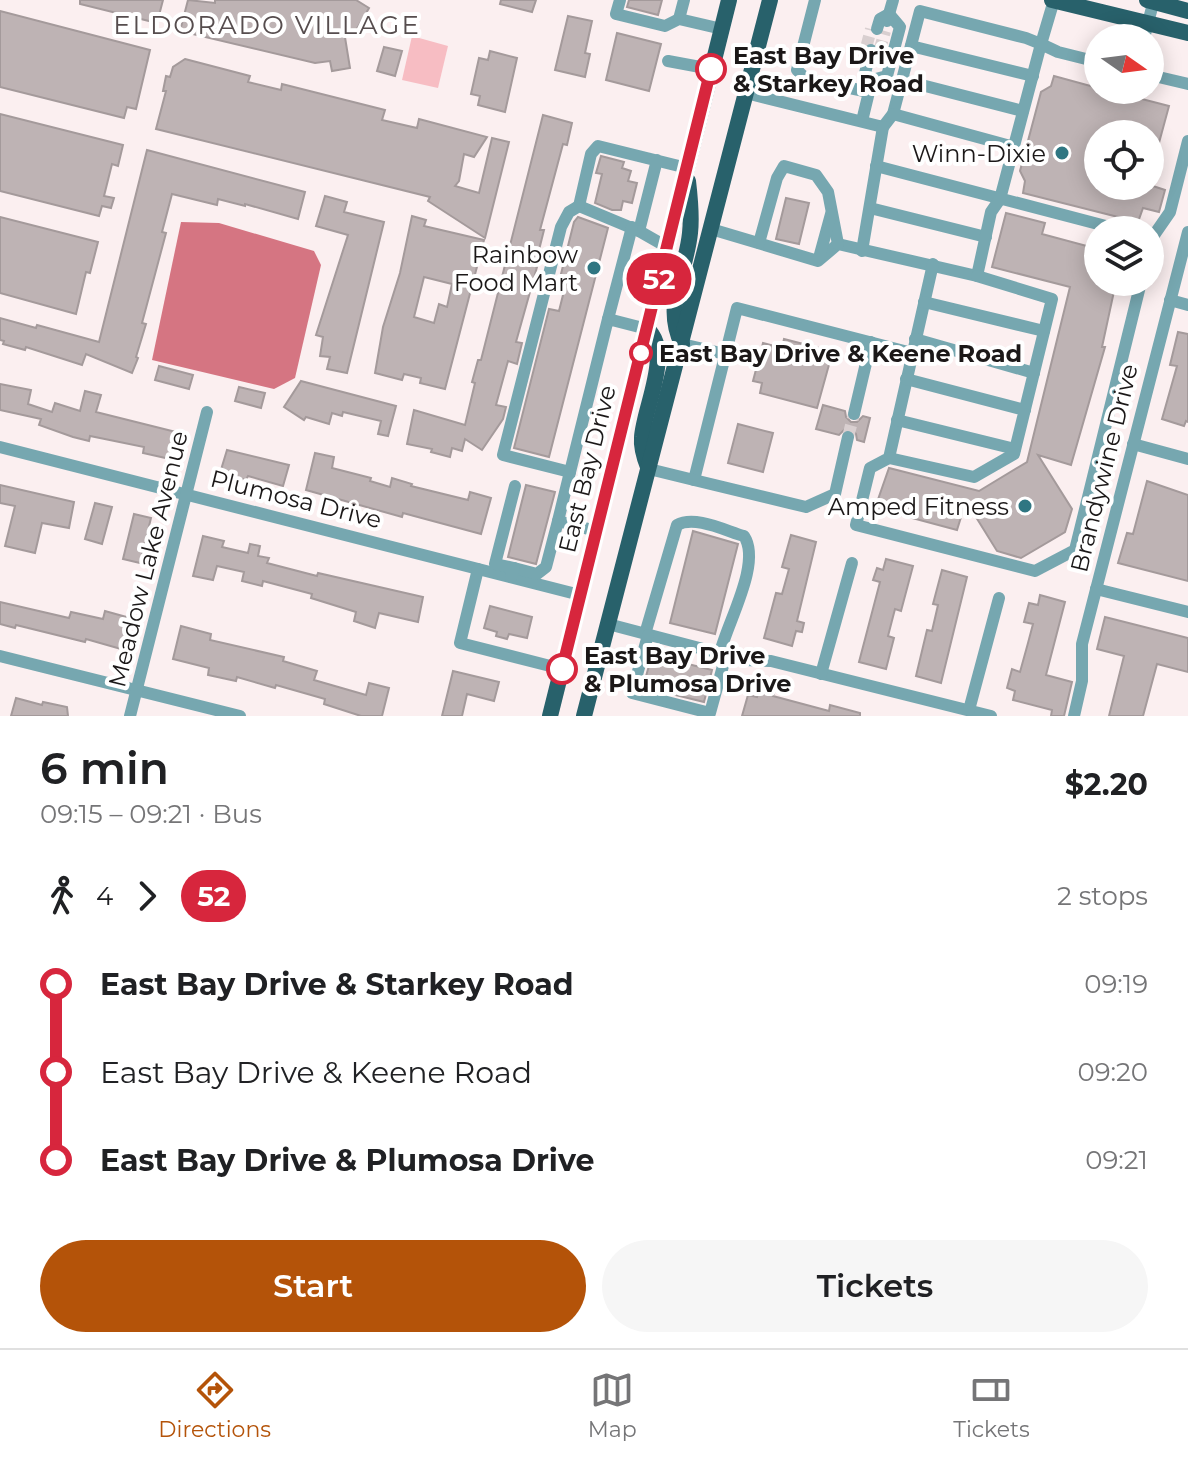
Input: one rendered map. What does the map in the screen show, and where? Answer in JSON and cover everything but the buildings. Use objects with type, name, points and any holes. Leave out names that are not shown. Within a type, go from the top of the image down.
[{"type":"main road","name":"East Bay Drive","points":[[550,716],[729,0]]},
{"type":"main road","points":[[584,716],[770,0]]},
{"type":"main road","points":[[1053,0],[1125,24]]},
{"type":"main road","points":[[1152,1],[1180,6]]},
{"type":"main road","points":[[1164,32],[1188,33]]},
{"type":"main road","points":[[682,344],[676,332],[673,313],[690,235],[687,168]]},
{"type":"main road","points":[[647,329],[653,335],[658,360],[642,437],[643,454],[649,469]]},
{"type":"street","points":[[620,0],[616,14],[665,26],[679,19],[722,29]]},
{"type":"street","points":[[679,19],[684,0]]},
{"type":"street","points":[[815,0],[797,70],[806,79],[868,82],[887,76],[900,27],[880,24],[893,0]]},
{"type":"street","points":[[977,276],[991,212],[1000,199],[1053,0]]},
{"type":"street","points":[[1147,24],[1152,1]]},
{"type":"street","points":[[862,251],[883,127],[893,114],[920,11],[1026,38],[1058,52],[1084,58]]},
{"type":"street","points":[[911,46],[1033,76]]},
{"type":"street","points":[[862,121],[872,50]]},
{"type":"street","points":[[668,61],[711,69]]},
{"type":"street","points":[[1164,78],[1188,84]]},
{"type":"street","points":[[902,80],[1023,111]]},
{"type":"street","points":[[746,93],[883,127]]},
{"type":"street","points":[[893,114],[1014,147]]},
{"type":"street","points":[[1164,221],[1170,212],[1188,141]]},
{"type":"street","points":[[570,472],[503,455],[561,227],[569,212],[579,206],[595,147],[687,168]]},
{"type":"street","points":[[515,486],[495,564],[512,573],[537,574],[546,567],[608,319],[657,160]]},
{"type":"street","points":[[759,243],[777,178],[784,166],[816,175],[828,192],[838,244]]},
{"type":"street","points":[[876,166],[1084,221]]},
{"type":"street","points":[[579,206],[636,229],[667,247]]},
{"type":"street","points":[[870,208],[986,237]]},
{"type":"street","points":[[818,261],[832,210]]},
{"type":"street","points":[[711,229],[818,261]]},
{"type":"street","name":"Brandywine Drive","points":[[1074,716],[1082,681],[1082,644],[1188,232]]},
{"type":"street","points":[[838,244],[933,264],[1052,299],[1014,454],[974,477],[889,458],[870,468],[856,525],[1035,571],[1075,550],[1138,296]]},
{"type":"street","points":[[818,261],[838,244]]},
{"type":"street","points":[[889,458],[933,264]]},
{"type":"street","points":[[1170,300],[1188,305]]},
{"type":"street","points":[[924,302],[1044,331]]},
{"type":"street","points":[[694,480],[737,308],[912,353]]},
{"type":"street","points":[[608,319],[647,329]]},
{"type":"street","points":[[915,339],[1034,373]]},
{"type":"street","points":[[854,414],[871,342]]},
{"type":"street","points":[[682,344],[725,354]]},
{"type":"street","points":[[906,379],[1025,410]]},
{"type":"street","name":"Meadow Lake Avenue","points":[[130,716],[207,412]]},
{"type":"street","points":[[897,420],[1015,449]]},
{"type":"street","points":[[649,469],[806,507],[835,494],[848,437]]},
{"type":"street","points":[[1133,444],[1188,459]]},
{"type":"street","name":"Plumosa Drive","points":[[0,447],[478,569],[512,573],[580,595]]},
{"type":"street","points":[[684,520],[744,536],[750,545],[751,556],[723,654],[710,713],[632,693],[677,525],[684,520]]},
{"type":"street","points":[[558,521],[596,531]]},
{"type":"street","points":[[821,674],[852,563]]},
{"type":"street","points":[[478,569],[460,643],[562,669]]},
{"type":"street","points":[[1096,589],[1188,612]]},
{"type":"street","points":[[969,710],[999,598]]},
{"type":"street","points":[[608,624],[745,660],[771,661],[991,716]]},
{"type":"street","points":[[0,656],[240,716]]},
{"type":"shaded area","points":[[412,36],[448,46],[438,88],[402,80]]},
{"type":"shaded area","points":[[181,222],[219,223],[314,251],[321,265],[295,378],[274,389],[152,360]]},
{"type":"tunnel","points":[[866,48],[871,29]]},
{"type":"tunnel","points":[[879,52],[885,31]]},
{"type":"tunnel","points":[[848,437],[854,414]]},
{"type":"bus line","name":"52","points":[[562,669],[711,69]]},
{"type":"place","name":"East Bay Drive & Starkey Road","points":[[711,69]]},
{"type":"place","name":"Winn-Dixie","points":[[1062,153]]},
{"type":"place","name":"Rainbow Food Mart","points":[[594,268]]},
{"type":"place","name":"East Bay Drive & Keene Road","points":[[641,353]]},
{"type":"place","name":"Amped Fitness","points":[[1025,506]]},
{"type":"place","name":"East Bay Drive & Plumosa Drive","points":[[562,669]]},
{"type":"district","name":"ELDORADO VILLAGE","points":[[267,25]]}]
